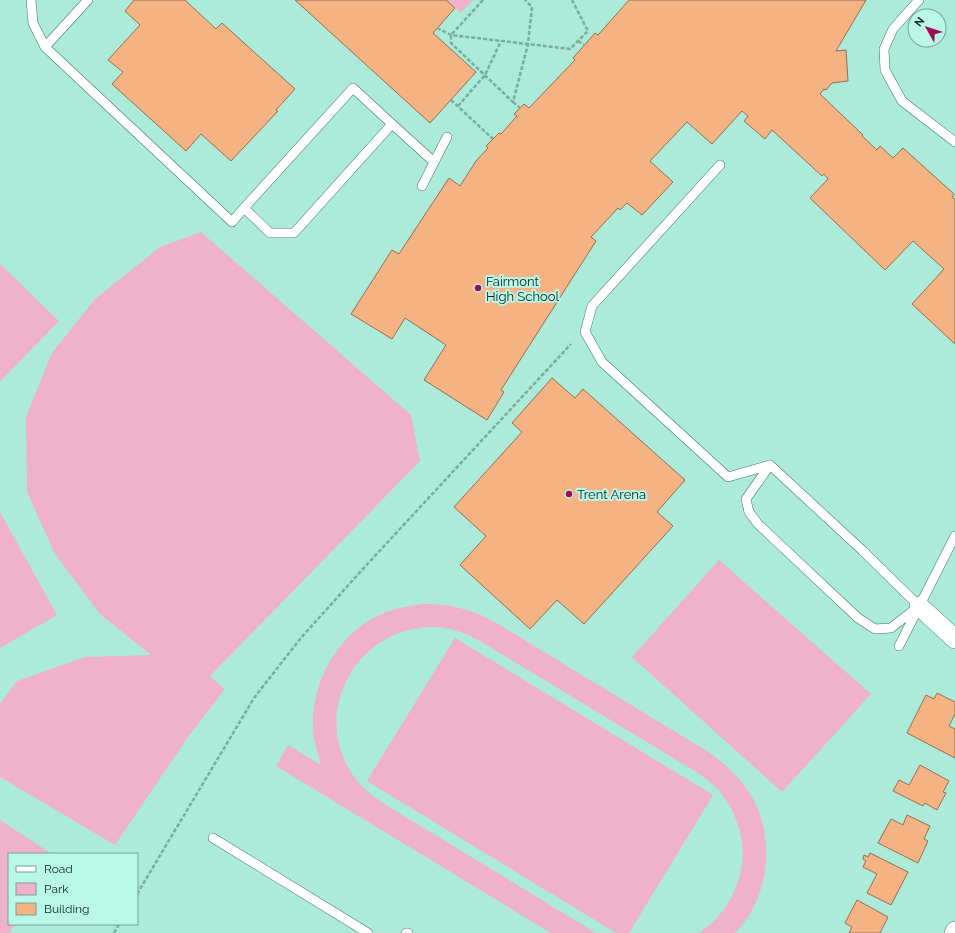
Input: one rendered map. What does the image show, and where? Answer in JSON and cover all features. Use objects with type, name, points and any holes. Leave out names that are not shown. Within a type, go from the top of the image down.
[{"type":"street","points":[[919,606],[955,639]]},
{"type":"lane","points":[[31,0],[33,23],[46,47],[232,222],[353,88],[434,162]]},
{"type":"lane","points":[[46,47],[88,0]]},
{"type":"lane","points":[[919,0],[893,29],[884,49],[885,70],[902,101],[955,142]]},
{"type":"lane","points":[[244,208],[270,233],[294,233],[392,124]]},
{"type":"lane","points":[[422,186],[447,137]]},
{"type":"lane","points":[[720,165],[592,306],[585,332],[602,362],[728,477],[770,465]]},
{"type":"lane","points":[[770,465],[863,551],[919,606]]},
{"type":"lane","points":[[770,465],[746,499],[749,512],[764,529],[858,618],[875,629],[890,628],[919,606]]},
{"type":"lane","points":[[899,646],[955,536]]},
{"type":"lane","points":[[213,838],[368,933]]},
{"type":"path","points":[[483,0],[451,35],[451,43],[520,108]]},
{"type":"path","points":[[514,102],[528,44],[532,7],[525,0]]},
{"type":"path","points":[[437,28],[451,35],[570,49],[588,31],[572,0]]},
{"type":"path","points":[[458,106],[485,76],[501,41]]},
{"type":"path","points":[[578,41],[584,46]]},
{"type":"path","points":[[450,100],[493,139]]},
{"type":"path","points":[[138,892],[254,698],[300,640],[361,571],[571,344]]},
{"type":"green space","points":[[446,0],[473,0],[461,13]]},
{"type":"green space","points":[[201,232],[411,415],[420,461],[210,676],[225,689],[188,737],[115,845],[0,777],[0,704],[17,681],[85,657],[151,655],[100,614],[55,554],[27,492],[26,417],[52,353],[95,299],[160,247]]},
{"type":"green space","points":[[0,264],[59,321],[0,382]]},
{"type":"green space","points":[[0,512],[57,615],[0,648]]},
{"type":"green space","points":[[719,560],[871,694],[782,792],[632,657]]},
{"type":"green space","points":[[422,604],[459,608],[493,621],[710,753],[736,776],[749,792],[758,809],[766,846],[766,865],[756,902],[747,918],[735,933],[699,933],[715,919],[728,904],[737,886],[742,868],[743,849],[740,830],[732,811],[719,790],[698,773],[480,641],[460,632],[437,627],[408,630],[383,641],[362,658],[347,679],[339,704],[337,730],[343,757],[358,782],[381,802],[596,933],[551,933],[276,766],[288,745],[321,765],[313,729],[314,711],[317,693],[323,675],[331,659],[354,631],[369,620],[386,612]]},
{"type":"green space","points":[[455,638],[713,795],[629,933],[616,933],[367,781]]},
{"type":"green space","points":[[0,820],[50,853],[8,853],[8,925],[14,925],[9,933],[0,933]]},
{"type":"building","points":[[134,0],[185,0],[216,29],[222,23],[295,89],[276,110],[278,111],[231,161],[201,134],[186,151],[112,84],[123,72],[108,60],[140,25],[125,11]]},
{"type":"building","points":[[295,0],[446,0],[455,8],[433,33],[476,72],[430,123]]},
{"type":"building","name":"Fairmont High School","points":[[629,0],[866,0],[836,51],[846,50],[848,81],[832,83],[820,94],[877,150],[880,146],[893,158],[903,148],[954,194],[952,197],[955,199],[955,344],[912,304],[944,269],[913,241],[885,270],[810,198],[828,179],[824,174],[822,176],[772,130],[765,139],[744,121],[748,116],[742,111],[712,144],[687,122],[650,161],[673,182],[642,215],[627,203],[620,210],[618,208],[591,237],[596,241],[501,390],[504,392],[487,420],[424,380],[446,345],[405,318],[392,339],[351,314],[392,250],[399,254],[449,178],[460,186],[476,161],[488,148],[486,146],[499,133],[501,134],[517,116],[514,114],[524,104],[529,108],[575,60],[573,58],[595,33],[598,35]]},
{"type":"building","name":"Trent Arena","points":[[552,378],[575,398],[583,389],[685,480],[657,512],[673,526],[584,624],[557,600],[530,629],[460,565],[486,536],[454,507],[522,432],[512,423]]},
{"type":"building","points":[[937,693],[955,702],[955,714],[949,726],[955,729],[955,758],[907,733],[926,695],[934,699]]},
{"type":"building","points":[[920,765],[949,781],[943,792],[946,793],[937,810],[925,803],[923,806],[893,791],[899,780],[909,785]]},
{"type":"building","points":[[907,815],[930,826],[924,839],[928,841],[918,863],[878,843],[891,819],[903,825]]},
{"type":"building","points":[[870,853],[908,872],[891,905],[867,893],[877,874],[863,867],[866,861],[863,859],[864,855],[868,857]]},
{"type":"building","points":[[857,900],[888,917],[880,933],[849,933],[852,927],[845,923]]},
{"type":"place","name":"Fairmont High School","points":[[478,288]]},
{"type":"place","name":"Trent Arena","points":[[569,494]]}]
